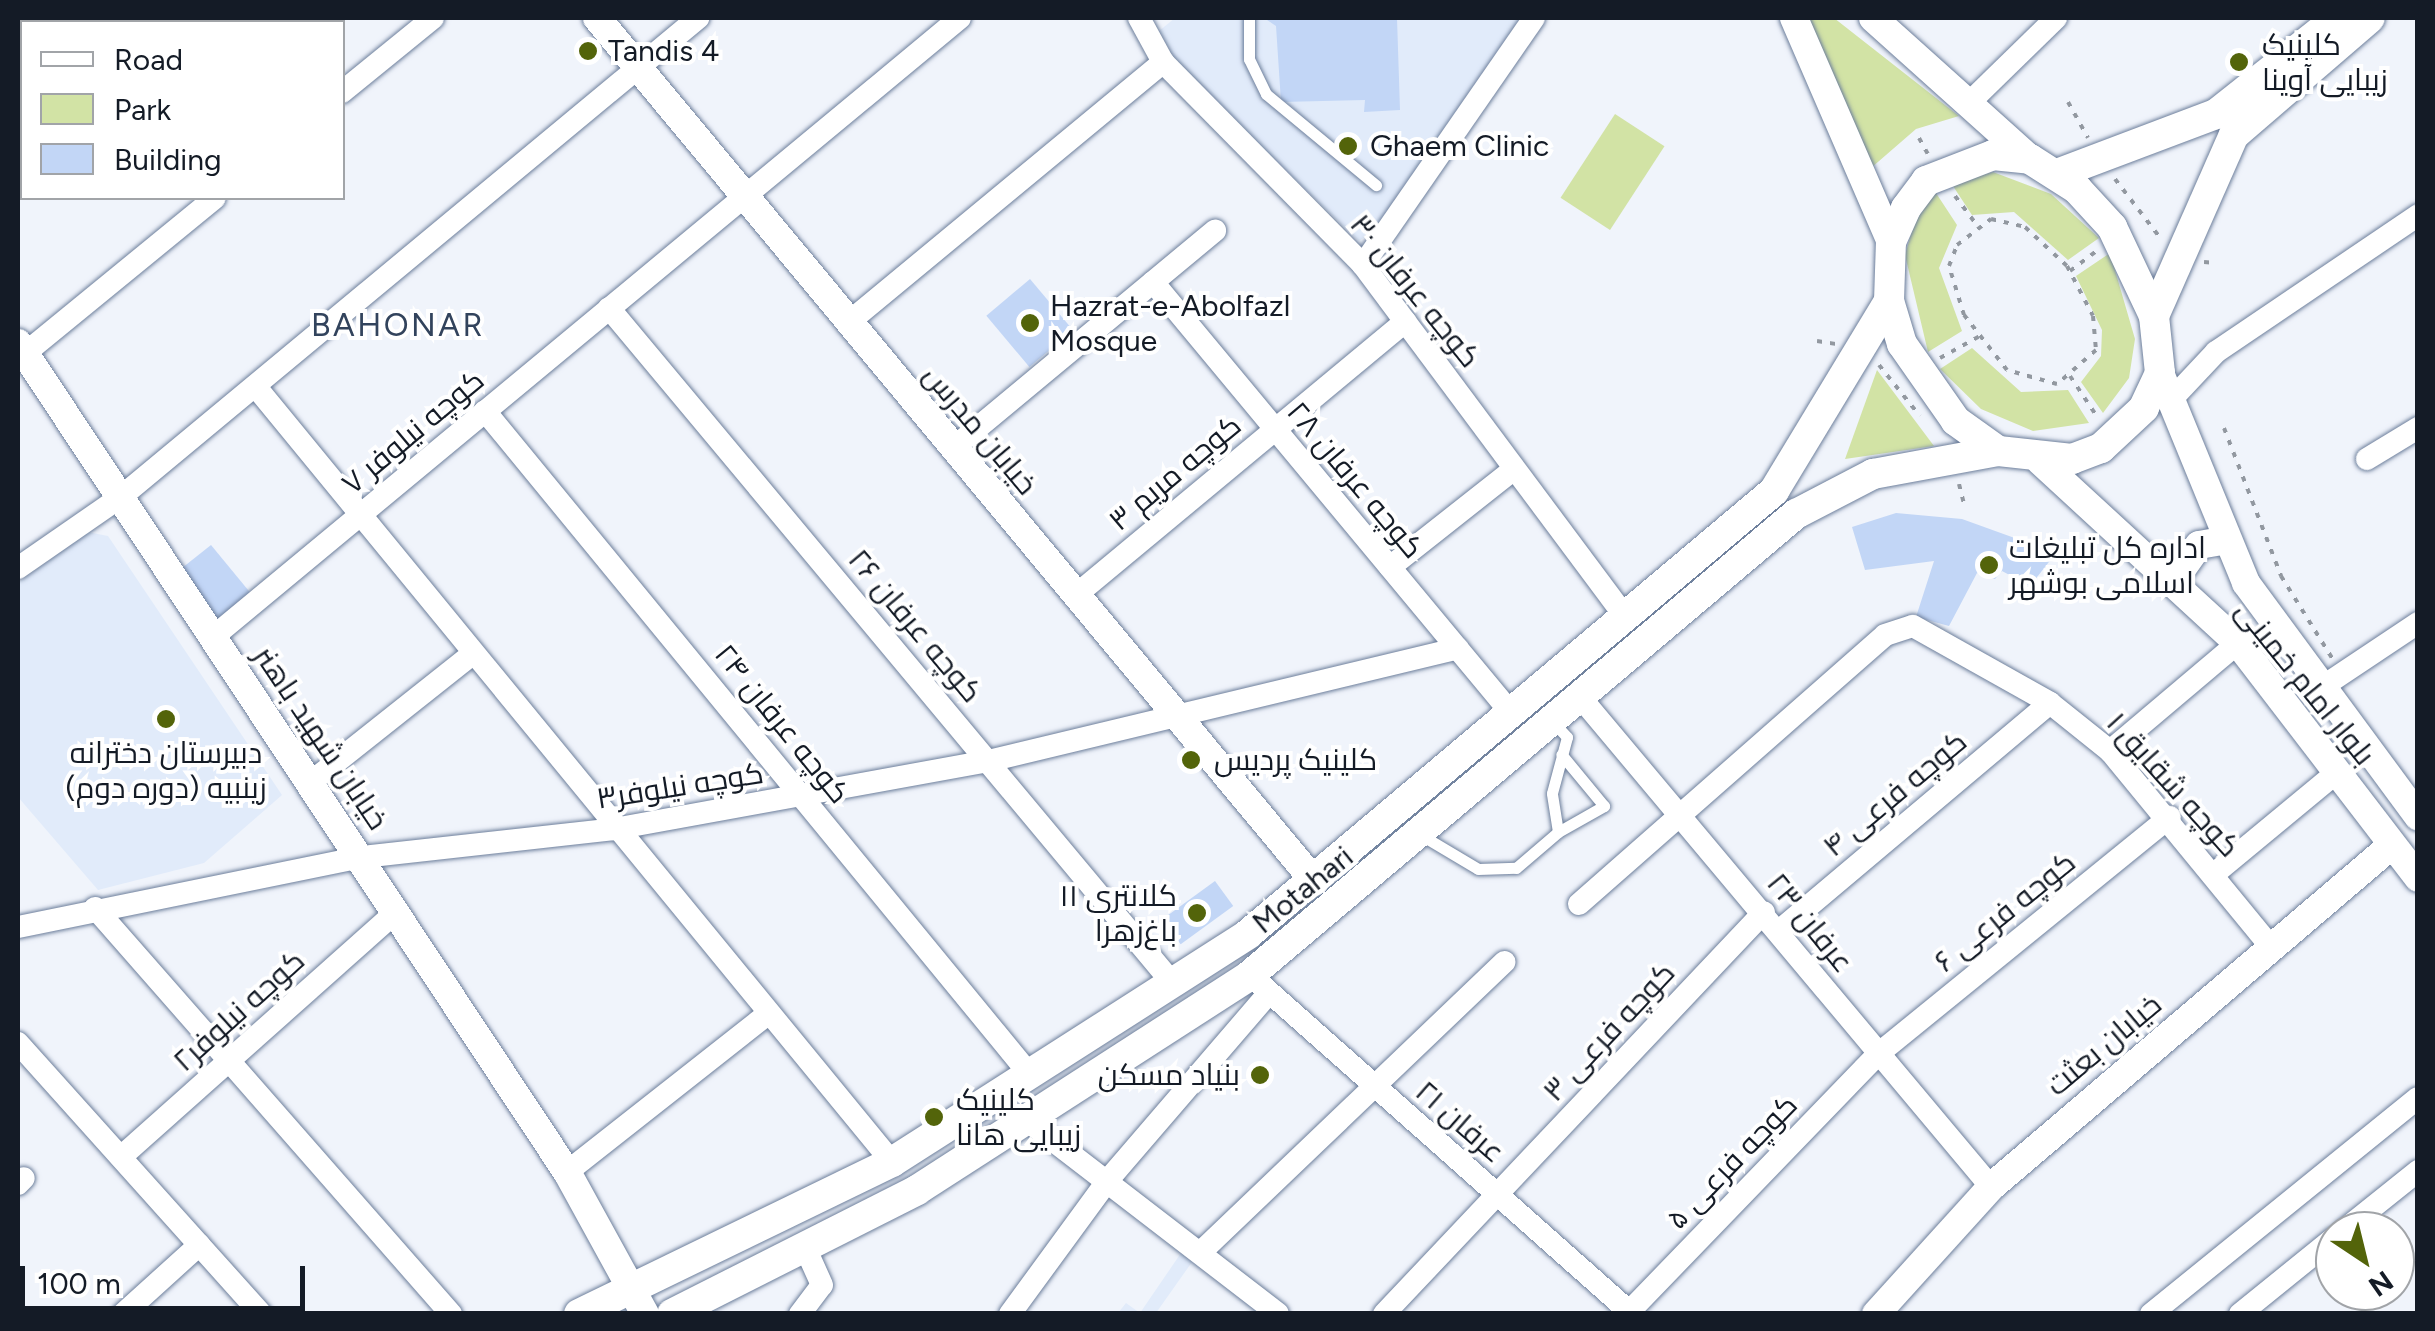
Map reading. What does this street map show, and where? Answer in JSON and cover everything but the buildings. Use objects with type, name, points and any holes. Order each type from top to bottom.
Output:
[{"type":"main road","points":[[2154,316],[2178,262],[2225,124],[2336,18]]},
{"type":"main road","points":[[2057,174],[2099,157],[2225,124],[2370,18]]},
{"type":"main road","points":[[1994,154],[2030,159],[2057,174],[2112,228],[2154,316],[2165,387],[2112,440],[2040,461],[1998,450],[1928,386],[1889,301],[1891,242],[1926,181],[1994,154]]},
{"type":"main road","name":"Motahari","points":[[580,1314],[641,1295],[892,1162],[1174,985],[1315,882],[1774,491],[1866,350],[1889,301]]},
{"type":"main road","name":"Motahari","points":[[670,1314],[1028,1122],[1259,984],[1420,836],[1828,494],[1951,453],[1998,450]]},
{"type":"main road","points":[[1799,458],[1816,462],[1828,494]]},
{"type":"street","points":[[345,90],[433,18]]},
{"type":"street","name":"خیابان مدرس","points":[[597,18],[1315,882]]},
{"type":"street","points":[[18,568],[122,496],[698,18]]},
{"type":"street","name":"کوچه نیلوفر ۷","points":[[213,637],[960,18]]},
{"type":"street","name":"کوچه عرفان ۳۰","points":[[1139,18],[1163,62],[1363,265],[1626,618]]},
{"type":"street","points":[[1363,265],[1534,18]]},
{"type":"street","points":[[1794,18],[1891,242]]},
{"type":"street","points":[[1872,18],[2030,159]]},
{"type":"street","points":[[1968,104],[2056,18]]},
{"type":"street","points":[[849,322],[1163,62]]},
{"type":"street","points":[[20,352],[212,200]]},
{"type":"street","points":[[2165,387],[2418,214]]},
{"type":"street","points":[[952,448],[1215,231]]},
{"type":"street","name":"کوچه عرفان ۲۸","points":[[1153,282],[1512,714]]},
{"type":"street","name":"کوچه عرفان ۲۶","points":[[609,308],[1174,985]]},
{"type":"street","name":"کوچه مریم ۳","points":[[1076,595],[1405,322]]},
{"type":"street","name":"خیابان شهید باهنر","points":[[20,352],[122,496],[566,1172],[580,1178],[641,1295],[670,1314]]},
{"type":"street","points":[[256,387],[470,655],[892,1162]]},
{"type":"street","name":"بلوار امام خمینی","points":[[2165,387],[2228,540],[2269,622],[2331,681],[2418,816]]},
{"type":"street","name":"کوچه عرفان ۲۴","points":[[485,411],[1032,1076]]},
{"type":"street","points":[[2367,460],[2418,428]]},
{"type":"street","name":"بلوار امام خمینی","points":[[2040,461],[2174,580],[2238,644],[2418,878]]},
{"type":"street","points":[[1390,567],[1514,469]]},
{"type":"street","points":[[2174,580],[2199,546],[2228,540]]},
{"type":"street","points":[[2331,681],[2418,623]]},
{"type":"street","name":"کوچه شقایق ۱","points":[[1579,904],[1884,635],[1914,626],[2050,703],[2110,752],[2170,817],[2270,946]]},
{"type":"street","points":[[2110,752],[2238,644]]},
{"type":"street","name":"کوچه نیلوفر۳","points":[[18,927],[95,908],[362,858],[614,829],[988,761],[1181,721],[1458,648]]},
{"type":"street","points":[[311,782],[470,655]]},
{"type":"street","name":"عرفان ۲۳","points":[[1581,698],[1991,1187]]},
{"type":"street","name":"کوچه فرعی ۴","points":[[1771,922],[2050,703]]},
{"type":"street","points":[[2214,874],[2336,774]]},
{"type":"street","name":"کوچه فرعی ۶","points":[[1878,1054],[2170,817]]},
{"type":"street","name":"خیابان بعثت","points":[[1888,1309],[1991,1187],[2392,845]]},
{"type":"street","points":[[95,908],[451,1314]]},
{"type":"street","name":"کوچه نیلوفر۲","points":[[121,1157],[398,911]]},
{"type":"street","name":"کوچه فرعی ۳","points":[[1498,1194],[1771,922]]},
{"type":"street","points":[[1204,1250],[1370,1083],[1504,962]]},
{"type":"street","points":[[1010,1314],[1259,984]]},
{"type":"street","name":"عرفان ۲۱","points":[[1259,984],[1630,1313]]},
{"type":"street","points":[[566,1172],[768,1014]]},
{"type":"street","points":[[18,1043],[261,1314]]},
{"type":"street","name":"کوچه فرعی ۵","points":[[1630,1313],[1878,1054]]},
{"type":"street","points":[[2151,1314],[2418,1098]]},
{"type":"street","points":[[1028,1122],[1204,1250],[1278,1314]]},
{"type":"street","points":[[2368,1211],[2418,1171]]},
{"type":"street","points":[[1384,1314],[1498,1194]]},
{"type":"street","points":[[800,1314],[822,1285],[804,1244]]},
{"type":"street","points":[[122,1314],[199,1245]]},
{"type":"street","points":[[2240,1314],[2315,1253]]},
{"type":"lane","points":[[1248,18],[1249,59],[1266,94],[1376,185]]},
{"type":"lane","points":[[1554,722],[1567,737],[1552,793],[1558,832]]},
{"type":"lane","points":[[1420,836],[1435,851],[1498,870],[1516,868],[1558,832],[1604,806],[1562,754]]},
{"type":"path","points":[[2068,102],[2099,157],[2178,262],[2216,263]]},
{"type":"path","points":[[1991,219],[2025,228],[2068,266],[2093,316],[2096,350],[2057,384],[2007,370],[1964,315],[1950,266],[1957,245],[1991,219]]},
{"type":"path","points":[[1817,340],[1866,350],[1951,453],[1965,508]]},
{"type":"path","points":[[2224,428],[2281,576],[2331,681]]},
{"type":"shaded area","name":"Ghaem Clinic","points":[[1175,18],[1523,18],[1379,227],[1359,241],[1178,65],[1159,31]]},
{"type":"shaded area","points":[[88,532],[108,536],[282,795],[204,863],[98,890],[18,797],[18,583]]},
{"type":"shaded area","points":[[1181,1253],[1192,1262],[1156,1313],[1140,1313]]},
{"type":"shaded area","points":[[1126,1303],[1140,1313],[1118,1313]]},
{"type":"green space","points":[[1808,18],[1834,18],[1959,116],[1916,129],[1871,168]]},
{"type":"green space","points":[[1615,114],[1664,146],[1610,230],[1561,198]]},
{"type":"green space","points":[[1993,172],[2051,194],[2099,238],[2068,260],[2014,212],[1972,215],[1951,183]]},
{"type":"green space","points":[[1936,193],[1957,225],[1939,268],[1962,331],[1928,352],[1905,255],[1916,217]]},
{"type":"green space","points":[[2110,253],[2135,339],[2129,378],[2103,413],[2081,382],[2101,356],[2102,330],[2076,276]]},
{"type":"green space","points":[[1972,348],[2021,392],[2068,390],[2089,423],[2033,431],[1981,409],[1940,369]]},
{"type":"green space","points":[[1877,370],[1934,446],[1845,459]]},
{"type":"place","name":"Tandis 4","points":[[588,51]]},
{"type":"place","name":"کلینیک زیبایی آوینا","points":[[2239,62]]},
{"type":"place","name":"Ghaem Clinic","points":[[1348,146]]},
{"type":"place","name":"Hazrat-e-Abolfazl Mosque","points":[[1030,323]]},
{"type":"place","name":"اداره کل تبلیغات اسلامی بوشهر","points":[[1989,565]]},
{"type":"place","name":"دبیرستان دخترانه زینبیه (دوره دوم)","points":[[166,719]]},
{"type":"place","name":"کلینیک پردیس","points":[[1191,760]]},
{"type":"place","name":"کلانتری ۱۱ باغ‌زهرا","points":[[1197,913]]},
{"type":"place","name":"بنیاد مسکن","points":[[1260,1075]]},
{"type":"place","name":"کلینیک زیبایی هانا","points":[[934,1117]]},
{"type":"district","name":"BAHONAR","points":[[398,325]]}]
